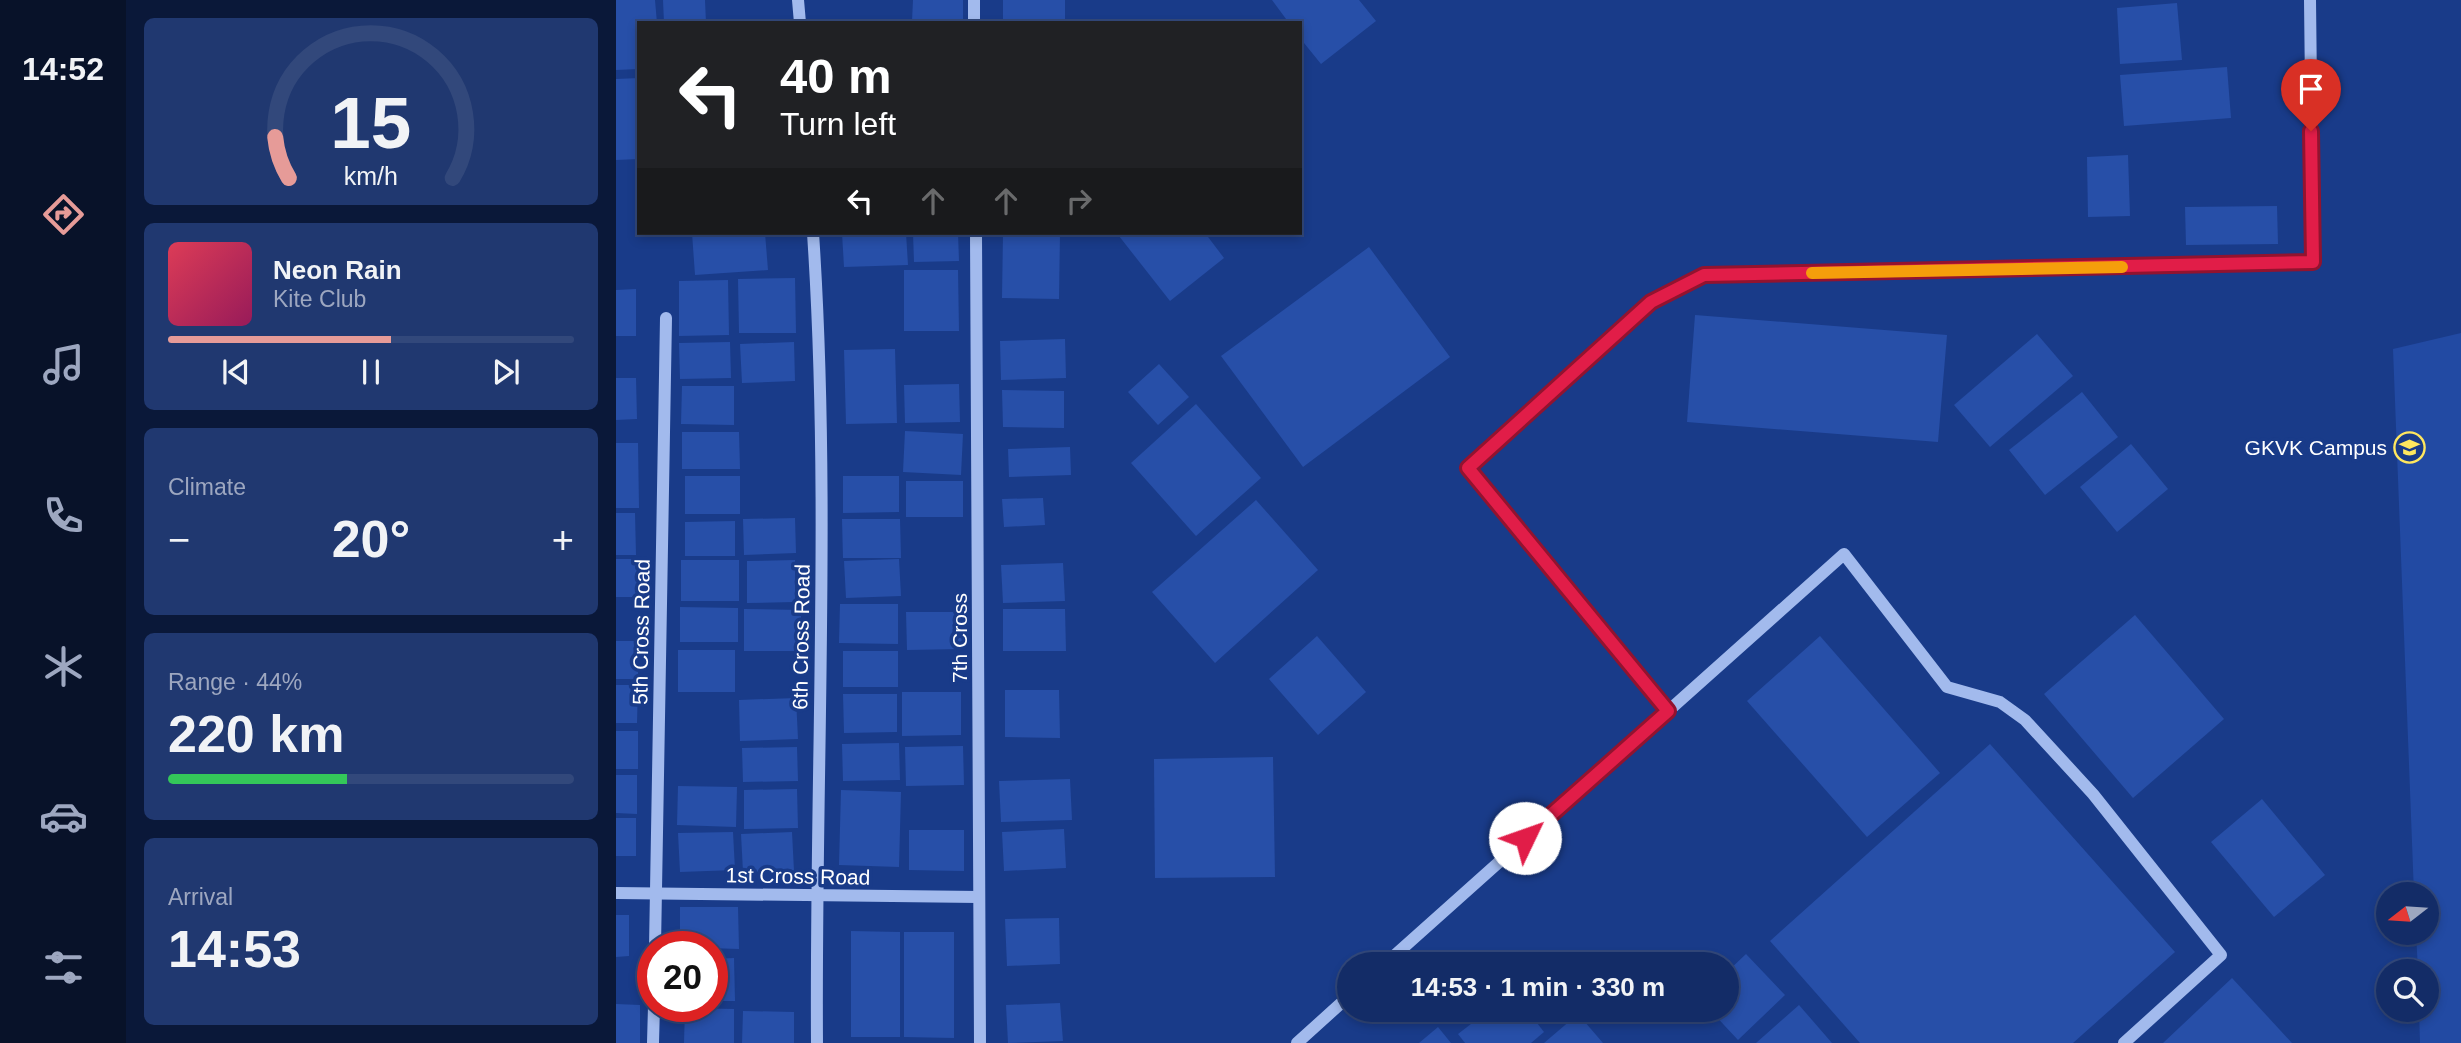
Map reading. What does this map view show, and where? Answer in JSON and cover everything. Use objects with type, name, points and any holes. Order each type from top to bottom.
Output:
[{"type":"street","points":[[798,0],[800,21]]},
{"type":"street","points":[[974,0],[975,21]]},
{"type":"street","points":[[1668,711],[1468,468],[1651,302],[1704,275],[2313,262],[2310,0]]},
{"type":"street","name":"6th Cross Road","points":[[813,235],[822,473],[816,895],[817,1043]]},
{"type":"street","name":"7th Cross","points":[[976,235],[980,1043]]},
{"type":"street","name":"5th Cross Road","points":[[655,931],[666,318]]},
{"type":"street","points":[[1398,952],[1844,554],[1947,687],[2000,702],[2033,729],[2093,793],[2221,954],[2124,1043]]},
{"type":"street","name":"1st Cross Road","points":[[616,893],[979,897]]},
{"type":"street","points":[[1297,1043],[1337,1007]]},
{"type":"street","points":[[653,1043],[654,1022]]},
{"type":"shaded area","points":[[2461,333],[2461,1043],[2420,1043],[2419,1022],[2439,1022],[2439,959],[2417,959],[2417,945],[2440,945],[2440,882],[2414,882],[2393,349]]},
{"type":"building","points":[[616,0],[655,0],[657,21],[637,21],[637,69],[616,70]]},
{"type":"building","points":[[663,0],[705,0],[706,21],[664,21]]},
{"type":"building","points":[[913,0],[963,0],[963,21],[912,21]]},
{"type":"building","points":[[1003,0],[1065,0],[1065,21],[1003,21]]},
{"type":"building","points":[[1272,0],[1359,0],[1376,21],[1321,64],[1302,40],[1302,21],[1288,21]]},
{"type":"building","points":[[2177,3],[2182,60],[2120,64],[2117,8]]},
{"type":"building","points":[[2227,67],[2231,118],[2124,126],[2120,75]]},
{"type":"building","points":[[637,78],[637,159],[616,160],[616,79]]},
{"type":"building","points":[[2128,155],[2130,216],[2088,217],[2087,157]]},
{"type":"building","points":[[2277,206],[2278,244],[2186,245],[2185,207]]},
{"type":"building","points":[[692,235],[765,235],[768,270],[695,275]]},
{"type":"building","points":[[842,235],[906,235],[908,265],[844,267]]},
{"type":"building","points":[[913,235],[958,235],[959,261],[914,262]]},
{"type":"building","points":[[1003,235],[1060,235],[1059,299],[1002,298]]},
{"type":"building","points":[[1207,235],[1224,258],[1170,301],[1119,236]]},
{"type":"building","points":[[1369,247],[1450,357],[1303,467],[1221,356]]},
{"type":"building","points":[[904,270],[958,270],[959,331],[904,331]]},
{"type":"building","points":[[795,278],[796,333],[739,333],[738,279]]},
{"type":"building","points":[[728,280],[729,335],[679,336],[679,281]]},
{"type":"building","points":[[636,289],[636,336],[616,336],[616,290]]},
{"type":"building","points":[[1695,315],[1947,335],[1938,442],[1687,422]]},
{"type":"building","points":[[2037,334],[2073,376],[1990,447],[1954,405]]},
{"type":"building","points":[[1065,339],[1066,378],[1001,380],[1000,341]]},
{"type":"building","points":[[730,342],[731,378],[680,379],[679,343]]},
{"type":"building","points":[[794,342],[795,381],[742,383],[740,344]]},
{"type":"building","points":[[895,349],[897,423],[846,424],[844,350]]},
{"type":"building","points":[[1159,364],[1189,397],[1158,425],[1128,392]]},
{"type":"building","points":[[616,378],[636,378],[637,419],[616,420]]},
{"type":"building","points":[[959,384],[960,422],[905,423],[904,385]]},
{"type":"building","points":[[682,386],[734,386],[734,425],[681,424]]},
{"type":"building","points":[[1002,390],[1064,391],[1064,428],[1003,427]]},
{"type":"building","points":[[2082,392],[2118,437],[2045,495],[2009,450]]},
{"type":"building","points":[[1196,404],[1261,478],[1196,536],[1131,463]]},
{"type":"building","points":[[905,431],[963,434],[961,475],[903,472]]},
{"type":"building","points":[[682,432],[739,432],[740,469],[682,469]]},
{"type":"building","points":[[616,443],[638,443],[639,508],[616,508]]},
{"type":"building","points":[[2131,444],[2168,489],[2117,532],[2080,487]]},
{"type":"building","points":[[1070,447],[1071,475],[1009,477],[1008,449]]},
{"type":"building","points":[[685,476],[740,476],[740,514],[685,514]]},
{"type":"building","points":[[843,476],[899,476],[899,512],[843,513]]},
{"type":"building","points":[[906,481],[963,481],[963,517],[906,517]]},
{"type":"building","points":[[1043,498],[1045,525],[1004,527],[1002,499]]},
{"type":"building","points":[[1256,500],[1318,570],[1215,663],[1152,592]]},
{"type":"building","points":[[616,513],[635,513],[636,555],[616,555]]},
{"type":"building","points":[[795,518],[796,553],[744,555],[743,519]]},
{"type":"building","points":[[842,519],[900,519],[901,558],[843,558]]},
{"type":"building","points":[[735,521],[735,556],[685,556],[685,522]]},
{"type":"building","points":[[616,559],[638,559],[638,597],[616,597]]},
{"type":"building","points":[[899,559],[901,596],[846,598],[844,561]]},
{"type":"building","points":[[681,560],[739,560],[739,601],[681,601]]},
{"type":"building","points":[[795,560],[795,602],[747,603],[747,561]]},
{"type":"building","points":[[1063,563],[1065,601],[1003,603],[1001,565]]},
{"type":"building","points":[[840,604],[898,604],[898,644],[839,643]]},
{"type":"building","points":[[680,607],[738,608],[738,642],[680,642]]},
{"type":"building","points":[[744,609],[801,610],[801,651],[744,651]]},
{"type":"building","points":[[1003,609],[1065,609],[1066,651],[1003,651]]},
{"type":"building","points":[[906,612],[961,612],[962,649],[907,650]]},
{"type":"building","points":[[2135,615],[2224,719],[2133,798],[2044,694]]},
{"type":"building","points":[[1317,636],[1366,692],[1318,735],[1269,679]]},
{"type":"building","points":[[1820,636],[1940,773],[1867,837],[1747,701]]},
{"type":"building","points":[[616,641],[638,641],[638,679],[616,679]]},
{"type":"building","points":[[678,650],[735,650],[735,692],[678,692]]},
{"type":"building","points":[[843,651],[898,651],[898,687],[843,687]]},
{"type":"building","points":[[616,685],[638,685],[637,723],[616,723]]},
{"type":"building","points":[[1005,690],[1059,690],[1060,738],[1005,737]]},
{"type":"building","points":[[902,692],[961,692],[961,735],[902,736]]},
{"type":"building","points":[[843,694],[897,694],[897,732],[844,733]]},
{"type":"building","points":[[796,698],[798,739],[740,741],[739,700]]},
{"type":"building","points":[[616,731],[638,731],[638,769],[616,769]]},
{"type":"building","points":[[899,743],[900,780],[843,781],[842,744]]},
{"type":"building","points":[[1990,744],[2175,952],[2073,1043],[1860,1043],[1770,941]]},
{"type":"building","points":[[963,746],[964,785],[906,786],[905,747]]},
{"type":"building","points":[[797,747],[798,781],[743,782],[742,748]]},
{"type":"building","points":[[1273,757],[1275,877],[1155,878],[1154,759]]},
{"type":"building","points":[[616,775],[637,775],[637,814],[616,813]]},
{"type":"building","points":[[1070,779],[1072,820],[1001,822],[999,781]]},
{"type":"building","points":[[678,786],[737,787],[736,827],[677,825]]},
{"type":"building","points":[[797,789],[798,828],[744,829],[744,790]]},
{"type":"building","points":[[841,790],[901,792],[899,867],[839,865]]},
{"type":"building","points":[[2262,799],[2325,875],[2274,917],[2211,842]]},
{"type":"building","points":[[616,818],[636,818],[636,856],[616,856]]},
{"type":"building","points":[[1064,829],[1066,868],[1004,871],[1002,832]]},
{"type":"building","points":[[909,830],[964,830],[964,871],[909,870]]},
{"type":"building","points":[[733,832],[735,870],[680,872],[678,833]]},
{"type":"building","points":[[792,832],[794,871],[743,872],[741,834]]},
{"type":"building","points":[[680,907],[738,907],[739,949],[728,949],[728,931],[680,931]]},
{"type":"building","points":[[616,915],[629,915],[629,956],[616,957]]},
{"type":"building","points":[[1059,918],[1060,964],[1007,966],[1005,919]]},
{"type":"building","points":[[851,931],[900,932],[900,1037],[851,1037]]},
{"type":"building","points":[[904,932],[954,932],[954,1038],[904,1037]]},
{"type":"building","points":[[1746,954],[1785,995],[1738,1040],[1721,1022],[1739,1022],[1739,961]]},
{"type":"building","points":[[728,958],[734,958],[735,1001],[728,1001]]},
{"type":"building","points":[[2232,978],[2292,1043],[2163,1043]]},
{"type":"building","points":[[1060,1003],[1063,1041],[1008,1043],[1006,1005]]},
{"type":"building","points":[[616,1004],[637,1005],[640,1043],[616,1043]]},
{"type":"building","points":[[1799,1005],[1832,1043],[1756,1043]]},
{"type":"building","points":[[728,1009],[734,1009],[734,1043],[684,1043],[685,1022],[728,1022]]},
{"type":"building","points":[[743,1011],[794,1012],[794,1043],[742,1043]]},
{"type":"building","points":[[1474,1022],[1536,1022],[1544,1032],[1531,1043],[1465,1043],[1458,1034]]},
{"type":"building","points":[[1569,1022],[1585,1022],[1603,1043],[1544,1043]]},
{"type":"building","points":[[1438,1027],[1451,1043],[1419,1043]]},
{"type":"slow traffic","points":[[1812,273],[2122,267]]},
{"type":"place","name":"GKVK Campus","points":[[2410,447]]},
{"type":"route","points":[[1525,838],[1668,711],[1468,468],[1559,383],[1651,302],[1704,275],[2313,262],[2311,131]]}]
